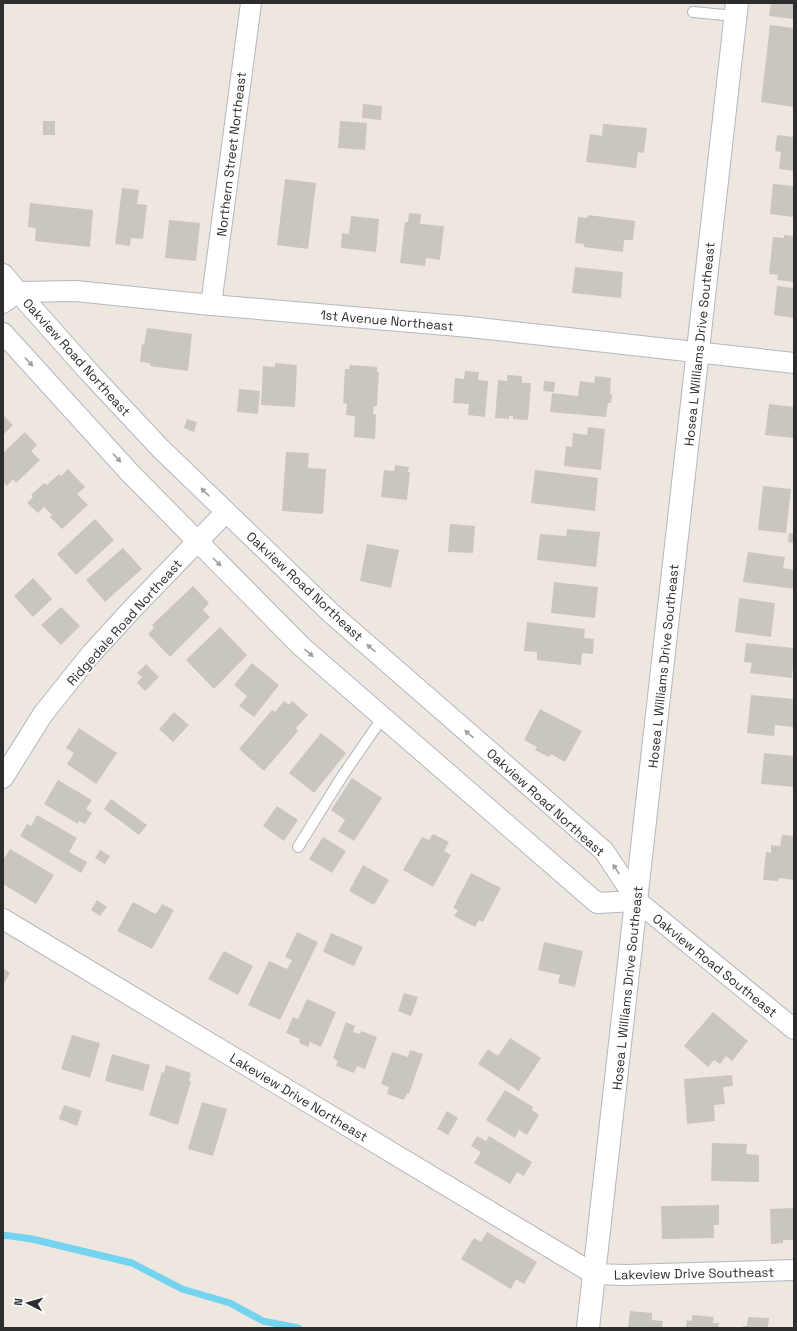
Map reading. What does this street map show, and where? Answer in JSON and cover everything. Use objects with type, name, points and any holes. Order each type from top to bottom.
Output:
[{"type":"street","name":"Northern Street Northeast","points":[[211,305],[251,3]]},
{"type":"street","name":"Hosea L Williams Drive Southeast","points":[[588,1328],[736,10]]},
{"type":"street","name":"Oakview Road Northeast","points":[[3,274],[10,298],[89,372],[160,448],[332,614],[604,851],[636,902]]},
{"type":"street","name":"1st Avenue Northeast","points":[[10,298],[76,290],[211,305],[470,327],[794,363]]},
{"type":"street","points":[[3,333],[130,473],[302,647],[597,903],[636,902]]},
{"type":"street","name":"Ridgedale Road Northeast","points":[[3,778],[43,714],[91,654],[226,512]]},
{"type":"street","name":"Oakview Road Southeast","points":[[636,902],[794,1029]]},
{"type":"street","name":"Lakeview Drive Northeast","points":[[3,919],[594,1274]]},
{"type":"street","name":"Lakeview Drive Southeast","points":[[594,1274],[625,1275],[794,1270]]},
{"type":"lane","points":[[692,12],[736,10]]},
{"type":"lane","points":[[298,847],[343,774],[383,717]]},
{"type":"building","points":[[771,3],[794,3],[794,19],[769,16]]},
{"type":"building","points":[[770,25],[794,28],[794,107],[761,102]]},
{"type":"building","points":[[363,104],[382,106],[381,120],[362,118]]},
{"type":"building","points":[[43,121],[55,121],[55,135],[43,135]]},
{"type":"building","points":[[340,121],[367,123],[365,150],[338,148]]},
{"type":"building","points":[[603,124],[647,128],[644,153],[638,152],[636,168],[586,162],[590,134],[602,136]]},
{"type":"building","points":[[777,135],[794,137],[794,171],[779,169],[781,152],[775,151]]},
{"type":"building","points":[[285,179],[316,183],[308,249],[277,245]]},
{"type":"building","points":[[773,184],[794,186],[794,217],[770,214]]},
{"type":"building","points":[[122,188],[139,190],[137,204],[147,205],[143,239],[131,238],[130,246],[115,244]]},
{"type":"building","points":[[30,203],[93,210],[90,247],[35,241],[36,228],[28,227]]},
{"type":"building","points":[[409,213],[421,214],[420,224],[444,226],[440,260],[426,258],[425,266],[400,263],[405,222],[408,222]]},
{"type":"building","points":[[588,215],[635,221],[633,240],[624,240],[623,252],[584,247],[584,244],[575,243],[578,217],[587,218]]},
{"type":"building","points":[[351,216],[379,219],[376,252],[341,248],[342,233],[349,234]]},
{"type":"building","points":[[169,220],[200,223],[196,261],[165,258]]},
{"type":"building","points":[[784,235],[794,236],[794,282],[777,280],[778,275],[769,274],[773,237],[784,238]]},
{"type":"building","points":[[575,267],[623,272],[621,298],[572,293]]},
{"type":"building","points":[[777,286],[794,288],[794,318],[774,315]]},
{"type":"building","points":[[147,328],[192,334],[188,371],[150,366],[150,363],[140,362],[142,344],[144,345]]},
{"type":"building","points":[[275,363],[297,365],[295,407],[261,405],[263,366],[275,367]]},
{"type":"building","points":[[350,365],[377,367],[377,372],[379,372],[377,406],[374,406],[373,414],[376,414],[375,439],[354,437],[355,416],[346,415],[347,404],[343,403],[345,369],[349,369]]},
{"type":"building","points":[[465,371],[479,372],[478,380],[488,381],[485,417],[468,415],[469,404],[453,403],[455,378],[464,379]]},
{"type":"building","points":[[507,375],[522,376],[522,383],[531,383],[528,420],[513,419],[513,416],[509,416],[509,419],[495,418],[498,380],[507,381]]},
{"type":"building","points":[[595,376],[611,378],[611,403],[608,403],[606,417],[550,412],[552,393],[578,396],[580,381],[594,383]]},
{"type":"building","points":[[544,381],[555,382],[554,392],[543,391]]},
{"type":"building","points":[[239,389],[260,391],[258,414],[237,412]]},
{"type":"building","points":[[769,404],[794,407],[794,438],[765,435]]},
{"type":"building","points":[[3,415],[13,425],[3,435]]},
{"type":"building","points":[[187,419],[197,422],[194,432],[184,428]]},
{"type":"building","points":[[588,427],[605,429],[601,470],[564,466],[566,446],[572,447],[573,433],[587,435]]},
{"type":"building","points":[[25,432],[37,445],[31,451],[40,460],[16,483],[13,479],[7,486],[3,482],[3,453]]},
{"type":"building","points":[[286,452],[309,453],[308,468],[326,469],[323,514],[282,511]]},
{"type":"building","points":[[395,465],[409,467],[408,472],[410,472],[407,500],[381,497],[384,470],[394,471]]},
{"type":"building","points":[[68,469],[85,487],[77,494],[88,505],[62,529],[50,517],[52,515],[44,507],[38,513],[27,503],[33,497],[31,495],[44,483],[47,485],[59,474],[61,476]]},
{"type":"building","points":[[535,470],[598,478],[595,511],[531,503]]},
{"type":"building","points":[[763,486],[791,489],[786,533],[758,530]]},
{"type":"building","points":[[95,519],[114,540],[76,575],[57,554]]},
{"type":"building","points":[[450,524],[475,526],[473,553],[448,552]]},
{"type":"building","points":[[567,529],[600,532],[596,567],[537,560],[540,534],[566,536]]},
{"type":"building","points":[[789,533],[794,534],[794,543],[788,542]]},
{"type":"building","points":[[367,544],[399,550],[391,588],[360,581]]},
{"type":"building","points":[[123,548],[142,569],[105,602],[86,580]]},
{"type":"building","points":[[748,552],[785,557],[783,568],[794,570],[794,589],[743,582]]},
{"type":"building","points":[[33,578],[52,599],[33,617],[14,596]]},
{"type":"building","points":[[554,582],[598,587],[595,618],[551,613]]},
{"type":"building","points":[[193,586],[209,603],[203,610],[210,617],[170,657],[148,634],[154,628],[152,625]]},
{"type":"building","points":[[739,598],[775,603],[771,637],[735,632]]},
{"type":"building","points":[[61,607],[80,626],[61,645],[41,625]]},
{"type":"building","points":[[527,622],[585,629],[584,638],[594,639],[593,654],[582,653],[581,665],[537,660],[537,652],[524,651]]},
{"type":"building","points":[[220,627],[247,655],[214,689],[186,660]]},
{"type":"building","points":[[746,643],[794,648],[792,678],[750,673],[752,663],[744,662]]},
{"type":"building","points":[[252,663],[279,685],[254,717],[239,706],[247,696],[234,685]]},
{"type":"building","points":[[146,664],[159,677],[145,691],[137,683],[142,677],[137,673]]},
{"type":"building","points":[[751,695],[794,699],[793,727],[775,725],[774,736],[747,733]]},
{"type":"building","points":[[284,701],[289,705],[292,701],[308,715],[296,728],[298,731],[264,771],[239,749],[272,710],[275,712]]},
{"type":"building","points":[[540,709],[582,731],[565,762],[551,754],[549,757],[535,750],[537,747],[524,740]]},
{"type":"building","points":[[174,712],[189,725],[173,742],[159,729]]},
{"type":"building","points":[[79,728],[117,753],[96,784],[67,764],[74,753],[66,748]]},
{"type":"building","points":[[321,733],[346,753],[314,793],[289,773]]},
{"type":"building","points":[[764,753],[794,756],[794,787],[761,784]]},
{"type":"building","points":[[352,778],[382,798],[354,841],[338,831],[345,820],[331,810]]},
{"type":"building","points":[[58,780],[92,800],[86,809],[92,813],[85,824],[79,821],[78,824],[44,804]]},
{"type":"building","points":[[111,799],[147,825],[139,835],[104,809]]},
{"type":"building","points":[[277,806],[298,820],[284,841],[263,826]]},
{"type":"building","points":[[37,815],[77,838],[69,852],[87,862],[81,873],[20,836],[27,824],[31,826]]},
{"type":"building","points":[[433,834],[449,842],[444,851],[451,855],[433,887],[403,870],[422,837],[429,840]]},
{"type":"building","points":[[782,835],[794,836],[794,880],[779,878],[778,881],[763,880],[766,852],[771,853],[771,845],[780,846]]},
{"type":"building","points":[[323,837],[346,851],[332,873],[309,859]]},
{"type":"building","points":[[10,849],[54,875],[36,904],[3,884],[3,860]]},
{"type":"building","points":[[100,850],[110,856],[105,864],[95,858]]},
{"type":"building","points":[[363,865],[389,880],[374,905],[349,891]]},
{"type":"building","points":[[471,873],[501,888],[483,922],[479,920],[475,927],[454,916],[458,910],[453,908]]},
{"type":"building","points":[[97,900],[107,907],[100,916],[91,910]]},
{"type":"building","points":[[133,902],[156,914],[162,904],[174,910],[152,949],[117,931]]},
{"type":"building","points":[[297,932],[318,942],[280,1020],[248,1005],[269,961],[287,969],[292,960],[285,957]]},
{"type":"building","points":[[331,933],[363,947],[354,966],[323,952]]},
{"type":"building","points":[[544,942],[583,951],[575,987],[558,983],[560,975],[538,970]]},
{"type":"building","points":[[224,951],[253,966],[238,995],[208,979]]},
{"type":"building","points":[[3,968],[10,973],[3,985]]},
{"type":"building","points":[[404,993],[418,997],[411,1016],[398,1011]]},
{"type":"building","points":[[307,999],[336,1012],[321,1047],[310,1042],[308,1047],[299,1043],[300,1039],[286,1033],[293,1017],[298,1019]]},
{"type":"building","points":[[713,1012],[748,1041],[732,1061],[726,1056],[720,1064],[714,1060],[708,1067],[684,1046]]},
{"type":"building","points":[[346,1022],[355,1026],[353,1032],[360,1034],[361,1031],[377,1037],[365,1069],[357,1066],[354,1073],[336,1066],[338,1061],[333,1058]]},
{"type":"building","points":[[72,1035],[100,1043],[90,1078],[61,1069]]},
{"type":"building","points":[[510,1038],[541,1058],[519,1091],[478,1064],[488,1049],[498,1056]]},
{"type":"building","points":[[410,1050],[423,1054],[409,1094],[407,1093],[404,1100],[387,1094],[389,1087],[381,1084],[392,1052],[408,1057]]},
{"type":"building","points":[[112,1054],[150,1065],[143,1091],[105,1081]]},
{"type":"building","points":[[166,1065],[191,1073],[189,1081],[191,1081],[178,1125],[149,1115],[162,1072],[164,1073]]},
{"type":"building","points":[[732,1075],[733,1086],[723,1087],[725,1104],[714,1105],[715,1121],[687,1124],[684,1079]]},
{"type":"building","points":[[505,1090],[533,1107],[532,1110],[539,1115],[527,1135],[519,1130],[515,1138],[486,1120]]},
{"type":"building","points":[[202,1102],[227,1109],[213,1156],[188,1149]]},
{"type":"building","points":[[64,1105],[82,1111],[77,1126],[59,1119]]},
{"type":"building","points":[[447,1111],[458,1118],[448,1135],[437,1129]]},
{"type":"building","points":[[477,1136],[486,1141],[489,1136],[532,1162],[524,1176],[517,1172],[510,1184],[474,1163],[481,1152],[471,1146]]},
{"type":"building","points":[[712,1143],[747,1144],[746,1154],[759,1155],[759,1182],[711,1181]]},
{"type":"building","points":[[719,1205],[719,1225],[714,1225],[714,1238],[662,1239],[661,1206]]},
{"type":"building","points":[[794,1208],[794,1240],[783,1240],[783,1243],[771,1244],[770,1209]]},
{"type":"building","points":[[487,1232],[537,1262],[524,1284],[516,1279],[511,1289],[461,1259],[474,1238],[481,1242]]},
{"type":"building","points":[[630,1311],[652,1313],[652,1320],[663,1321],[662,1328],[628,1328]]},
{"type":"building","points":[[692,1315],[714,1317],[713,1323],[719,1323],[718,1328],[686,1328],[687,1320],[692,1321]]},
{"type":"building","points":[[748,1317],[769,1318],[768,1327],[773,1328],[742,1328],[743,1326],[747,1326]]},
{"type":"waterway","points":[[3,1235],[32,1239],[132,1263],[182,1289],[230,1303],[263,1321],[298,1328]]}]
